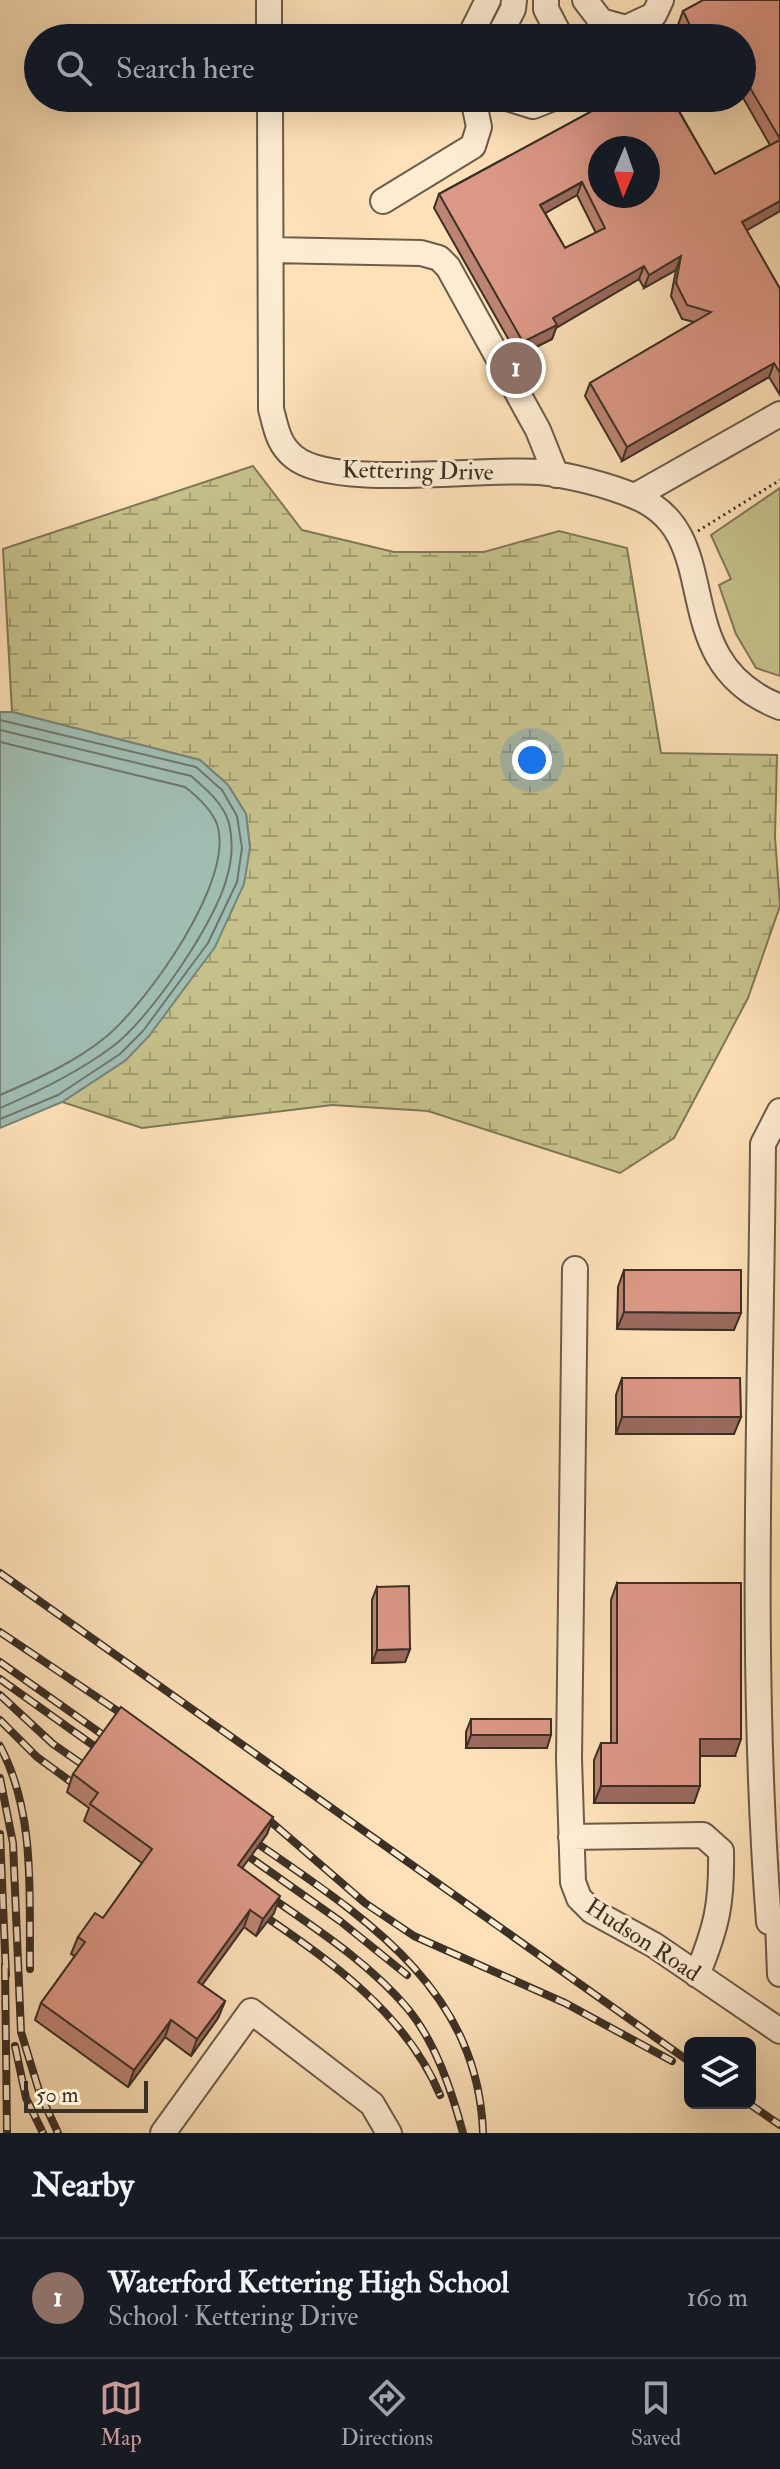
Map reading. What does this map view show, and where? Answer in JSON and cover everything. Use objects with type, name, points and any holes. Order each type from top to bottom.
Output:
[{"type":"street","points":[[269,0],[269,24]]},
{"type":"street","points":[[476,24],[488,0]]},
{"type":"street","points":[[505,24],[514,0]]},
{"type":"street","points":[[546,0],[546,9],[554,24]]},
{"type":"street","points":[[585,0],[601,21],[612,24]]},
{"type":"street","points":[[635,24],[654,15],[661,0]]},
{"type":"street","name":"Kettering Drive","points":[[270,112],[271,409],[278,439],[296,459],[352,473],[540,472],[635,496],[671,518],[682,541],[716,657],[747,692],[780,707]]},
{"type":"street","points":[[383,201],[473,146],[479,127],[476,112]]},
{"type":"street","points":[[271,250],[421,253],[439,258],[448,267],[538,430],[556,475]]},
{"type":"street","points":[[635,496],[780,414]]},
{"type":"street","points":[[780,1111],[763,1144],[757,1549],[759,1800],[769,1922],[779,1922],[780,1974]]},
{"type":"street","name":"Hudson Road","points":[[575,1269],[570,1763],[573,1882],[579,1898],[612,1924],[654,1945],[780,2031]]},
{"type":"street","points":[[571,1837],[703,1835],[721,1851],[722,1890],[717,1924],[697,1975]]},
{"type":"street","points":[[163,2133],[251,2011],[372,2104],[389,2133]]},
{"type":"path","points":[[682,541],[780,480]]},
{"type":"green space","points":[[253,466],[302,530],[394,552],[484,552],[559,531],[627,548],[661,753],[777,755],[775,837],[780,906],[748,998],[674,1138],[620,1173],[428,1111],[332,1105],[142,1128],[62,1102],[126,1060],[250,848],[246,814],[228,785],[200,760],[12,712],[3,549]]},
{"type":"green space","points":[[780,488],[780,676],[756,668],[736,634],[719,585],[731,579],[711,535]]},
{"type":"water","points":[[0,712],[12,712],[200,760],[228,785],[246,814],[250,848],[244,884],[215,947],[149,1036],[126,1060],[62,1102],[0,1128]]},
{"type":"building","points":[[703,0],[780,0],[780,139],[756,98],[756,24],[689,24],[683,11]]},
{"type":"building","points":[[590,112],[679,112],[715,174],[780,140],[780,201],[742,222],[780,289],[780,373],[774,363],[627,447],[590,383],[711,312],[687,305],[676,283],[681,256],[649,275],[644,266],[553,318],[557,325],[523,342],[439,194]]},
{"type":"building","points":[[624,1270],[741,1270],[741,1313],[624,1312]]},
{"type":"building","points":[[622,1378],[740,1378],[741,1417],[622,1417]]},
{"type":"building","points":[[617,1583],[741,1583],[741,1739],[700,1739],[700,1786],[601,1786],[601,1743],[617,1743]]},
{"type":"building","points":[[409,1586],[410,1649],[377,1650],[377,1587]]},
{"type":"building","points":[[121,1707],[273,1817],[238,1865],[280,1896],[263,1919],[250,1910],[198,1982],[225,2001],[197,2039],[171,2020],[134,2070],[41,2003],[85,1942],[78,1937],[95,1913],[103,1918],[152,1849],[90,1804],[98,1793],[73,1774]]},
{"type":"building","points":[[471,1719],[551,1719],[551,1735],[471,1735]]},
{"type":"railway","points":[[0,1573],[684,2058]]},
{"type":"railway","points":[[0,1632],[137,1724]]},
{"type":"railway","points":[[0,1662],[120,1747]]},
{"type":"railway","points":[[0,1679],[111,1758]]},
{"type":"railway","points":[[0,1695],[53,1744],[99,1776]]},
{"type":"railway","points":[[0,1720],[37,1757],[89,1795]]},
{"type":"railway","points":[[0,1746],[12,1772],[25,1827],[30,1884],[30,1969]]},
{"type":"railway","points":[[0,1778],[13,1843],[21,2032],[40,2094],[58,2133]]},
{"type":"railway","points":[[255,1808],[365,1903],[414,1936],[565,2003],[672,2061]]},
{"type":"railway","points":[[241,1832],[365,1921],[402,1955],[434,1992],[459,2033],[476,2080],[483,2133]]},
{"type":"railway","points":[[0,1834],[6,1975]]},
{"type":"railway","points":[[231,1844],[340,1921],[407,1975]]},
{"type":"railway","points":[[259,1889],[357,1959],[408,2009],[435,2052],[463,2133]]},
{"type":"railway","points":[[250,1906],[333,1966],[384,2011],[425,2064],[440,2095]]},
{"type":"railway","points":[[5,1965],[7,2133]]},
{"type":"railway","points":[[15,2046],[26,2098],[43,2133]]},
{"type":"railway","points":[[756,2108],[780,2125]]},
{"type":"place","name":"Waterford Kettering High School","points":[[516,368]]}]
